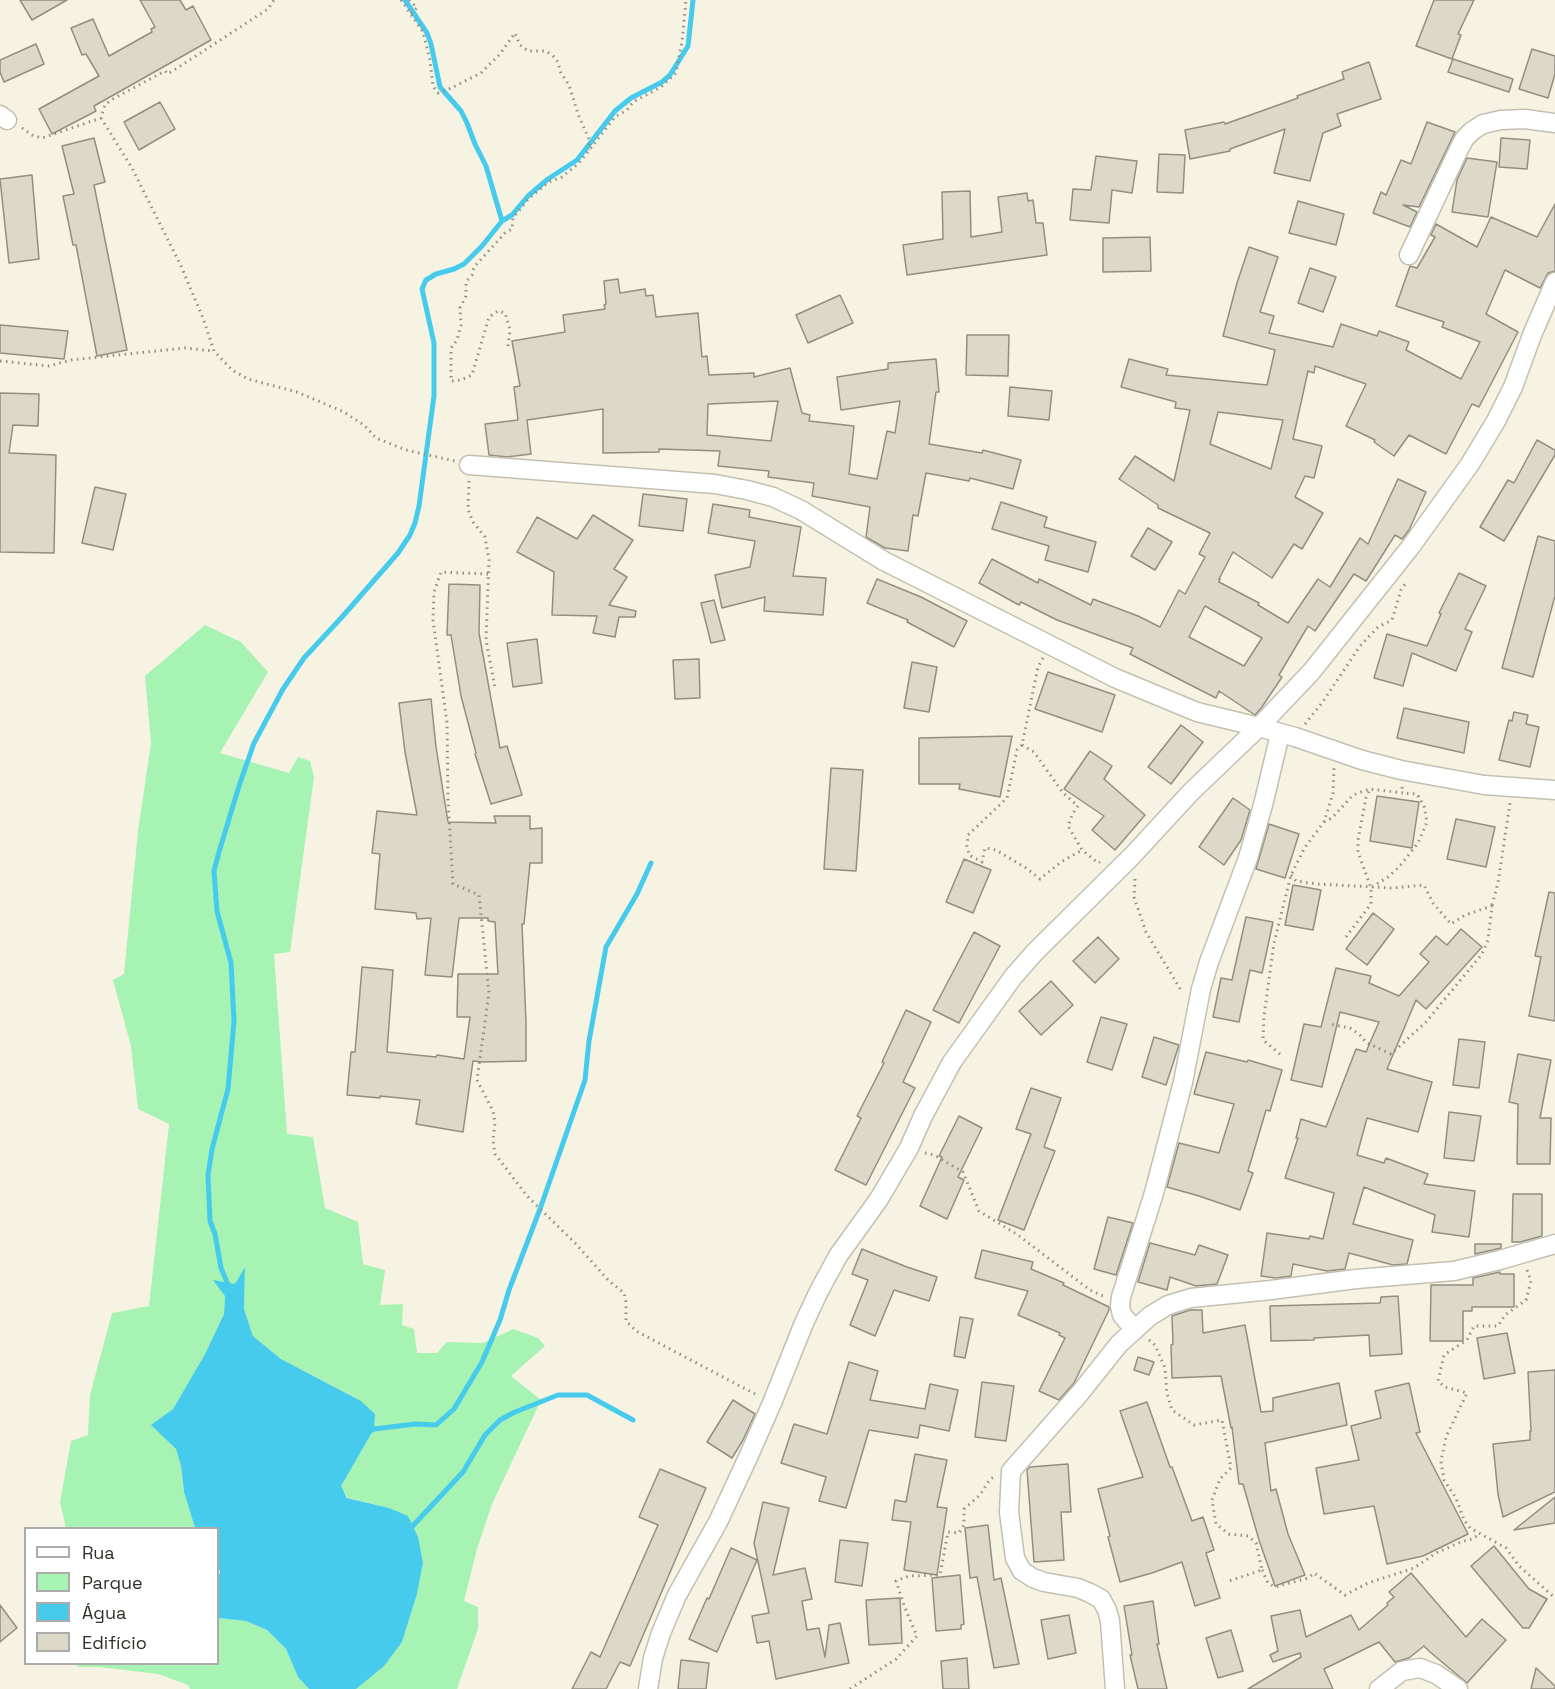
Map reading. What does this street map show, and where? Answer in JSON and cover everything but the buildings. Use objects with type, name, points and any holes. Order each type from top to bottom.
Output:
[{"type":"street","points":[[1409,255],[1459,149],[1472,131],[1483,124],[1501,120],[1526,119],[1555,123]]},
{"type":"street","points":[[648,1689],[653,1658],[677,1595],[718,1522],[772,1403],[819,1291],[838,1256],[879,1198],[909,1148],[952,1062],[1012,977],[1312,671],[1412,544],[1470,464],[1496,421],[1513,387],[1553,291]]},
{"type":"street","points":[[469,465],[715,484],[773,497],[801,510],[884,561],[1050,646],[1115,678],[1197,712],[1294,736],[1362,760],[1401,770],[1484,785],[1555,790]]},
{"type":"street","points":[[1135,1330],[1122,1315],[1120,1306],[1124,1286],[1154,1193],[1183,1082],[1195,1018],[1209,962],[1248,858],[1280,734]]},
{"type":"street","points":[[1115,1689],[1110,1621],[1101,1599],[1078,1588],[1044,1582],[1022,1571],[1015,1558],[1010,1512],[1011,1471],[1080,1393],[1119,1344],[1150,1316],[1168,1305],[1191,1298],[1356,1279],[1454,1271],[1521,1255],[1555,1244]]},
{"type":"street","points":[[1379,1689],[1402,1671],[1420,1668],[1436,1674],[1458,1689]]},
{"type":"path","points":[[4,117],[32,135],[42,138],[100,118],[105,105],[111,100],[165,71],[168,74],[268,9],[274,0]]},
{"type":"path","points":[[401,0],[423,32],[432,67],[433,86],[438,93],[481,73],[500,54],[515,33],[520,45],[528,51],[546,51],[553,56],[569,85],[589,139],[589,152]]},
{"type":"path","points":[[409,0],[417,8],[410,15]]},
{"type":"path","points":[[508,346],[510,330],[505,313],[498,311],[489,317],[472,375],[452,381],[451,348],[457,340],[461,325],[460,308],[466,296],[466,282],[472,275],[474,267],[505,233],[512,229],[513,218],[529,198],[579,163],[615,117],[627,110],[633,102],[661,87],[676,73],[686,0]]},
{"type":"path","points":[[100,118],[132,168],[176,256],[214,351],[232,370],[248,379],[297,392],[344,412],[363,424],[376,438],[406,450],[469,465],[468,510],[473,522],[485,537],[489,560],[486,640],[495,688]]},
{"type":"path","points":[[0,362],[49,366],[71,360],[185,348],[214,351]]},
{"type":"path","points":[[488,574],[441,572],[434,592],[433,620],[447,723],[448,799],[453,884],[479,895],[489,993],[477,1080],[493,1111],[495,1154],[527,1196],[576,1244],[609,1281],[624,1293],[626,1321],[636,1331],[772,1403]]},
{"type":"path","points":[[1050,646],[1038,667],[1022,745],[1017,750],[1007,798],[968,835],[967,846],[969,855],[982,862],[985,848],[996,850],[1040,879],[1082,850]]},
{"type":"path","points":[[1022,745],[1034,752],[1063,793],[1078,806],[1068,826],[1082,850],[1098,863],[1106,861]]},
{"type":"path","points":[[1280,1054],[1263,1040],[1274,943],[1291,875],[1305,847],[1324,822],[1333,793],[1334,765],[1331,749]]},
{"type":"path","points":[[1401,770],[1403,793]]},
{"type":"path","points":[[1329,1024],[1350,1028],[1367,1043],[1391,1054],[1426,1022],[1482,954],[1488,940],[1513,786]]},
{"type":"path","points":[[1324,822],[1332,818],[1353,795],[1370,789],[1417,794],[1424,806],[1427,822],[1418,843],[1399,867],[1371,888]]},
{"type":"path","points":[[1346,937],[1371,904],[1371,888],[1358,852],[1366,798],[1370,789]]},
{"type":"path","points":[[1131,856],[1136,870],[1134,897],[1146,932],[1186,998],[1195,1018]]},
{"type":"path","points":[[1291,875],[1296,881],[1371,888],[1424,885],[1433,903],[1451,924],[1465,915],[1492,906]]},
{"type":"path","points":[[909,1148],[934,1155],[963,1172],[979,1211],[1018,1235],[1090,1290],[1120,1306]]},
{"type":"path","points":[[1521,1255],[1531,1281],[1526,1300],[1505,1315],[1498,1326],[1474,1326],[1467,1340],[1444,1355],[1438,1381],[1445,1387],[1467,1393],[1446,1437],[1441,1461],[1444,1480],[1456,1498],[1464,1520],[1470,1528],[1506,1548],[1519,1566],[1555,1598]]},
{"type":"path","points":[[1135,1330],[1155,1345],[1165,1368],[1167,1394],[1172,1410],[1194,1425],[1222,1420],[1231,1468],[1220,1479],[1212,1500],[1216,1524],[1229,1534],[1248,1536],[1257,1543],[1262,1570],[1268,1583],[1275,1587],[1308,1578],[1314,1573],[1345,1595],[1368,1583],[1414,1568],[1436,1553],[1480,1534]]},
{"type":"path","points":[[850,1689],[896,1659],[917,1636],[896,1581],[909,1576],[940,1575],[948,1532],[959,1533],[964,1525],[964,1509],[980,1495],[990,1479],[1011,1471]]},
{"type":"path","points":[[1226,1582],[1262,1570]]},
{"type":"green space","points":[[205,625],[241,642],[268,672],[220,753],[289,773],[298,757],[310,761],[314,777],[290,952],[274,954],[287,1134],[313,1137],[325,1208],[358,1222],[363,1264],[385,1270],[380,1305],[403,1304],[402,1325],[414,1329],[417,1353],[437,1353],[447,1342],[483,1343],[513,1329],[538,1338],[545,1346],[511,1376],[541,1400],[492,1504],[477,1549],[464,1601],[478,1607],[478,1629],[457,1689],[356,1689],[402,1642],[417,1594],[423,1563],[389,1508],[348,1498],[340,1486],[374,1429],[361,1401],[281,1359],[253,1336],[244,1309],[245,1268],[236,1284],[225,1296],[224,1314],[205,1354],[173,1409],[152,1425],[176,1449],[181,1466],[184,1492],[195,1527],[66,1527],[60,1502],[71,1441],[88,1435],[90,1395],[112,1313],[149,1306],[169,1124],[138,1109],[131,1046],[113,980],[124,974],[138,831],[151,743],[145,676]]},
{"type":"green space","points":[[219,1618],[246,1621],[267,1630],[286,1649],[298,1677],[309,1689],[190,1689],[188,1685],[158,1674],[75,1665],[219,1665]]},
{"type":"water","points":[[245,1267],[244,1309],[253,1336],[281,1359],[361,1401],[375,1414],[374,1429],[341,1486],[347,1498],[389,1508],[408,1516],[418,1537],[423,1563],[417,1594],[402,1642],[384,1666],[356,1689],[309,1689],[298,1677],[286,1649],[267,1630],[246,1621],[219,1618],[219,1527],[195,1527],[184,1492],[181,1466],[176,1449],[151,1425],[173,1409],[205,1354],[224,1314],[225,1296],[213,1280],[235,1284]]},
{"type":"waterway","points":[[229,1287],[221,1268],[215,1234],[210,1221],[208,1175],[212,1149],[228,1089],[234,1021],[231,963],[217,911],[214,871],[254,743],[283,689],[304,658],[398,553],[415,523],[434,396],[434,343],[422,289],[426,280],[436,274],[464,264],[502,221],[486,166],[461,111],[440,87],[427,33],[405,0]]},
{"type":"waterway","points":[[502,221],[512,215],[528,196],[548,179],[577,160],[615,111],[631,98],[662,82],[670,75],[688,46],[693,0]]},
{"type":"waterway","points":[[370,1431],[415,1424],[436,1425],[454,1409],[482,1362],[500,1320],[585,1080],[589,1041],[606,947],[637,894],[651,863]]},
{"type":"waterway","points":[[408,1531],[463,1472],[485,1435],[500,1420],[515,1412],[558,1395],[587,1395],[633,1420]]}]
